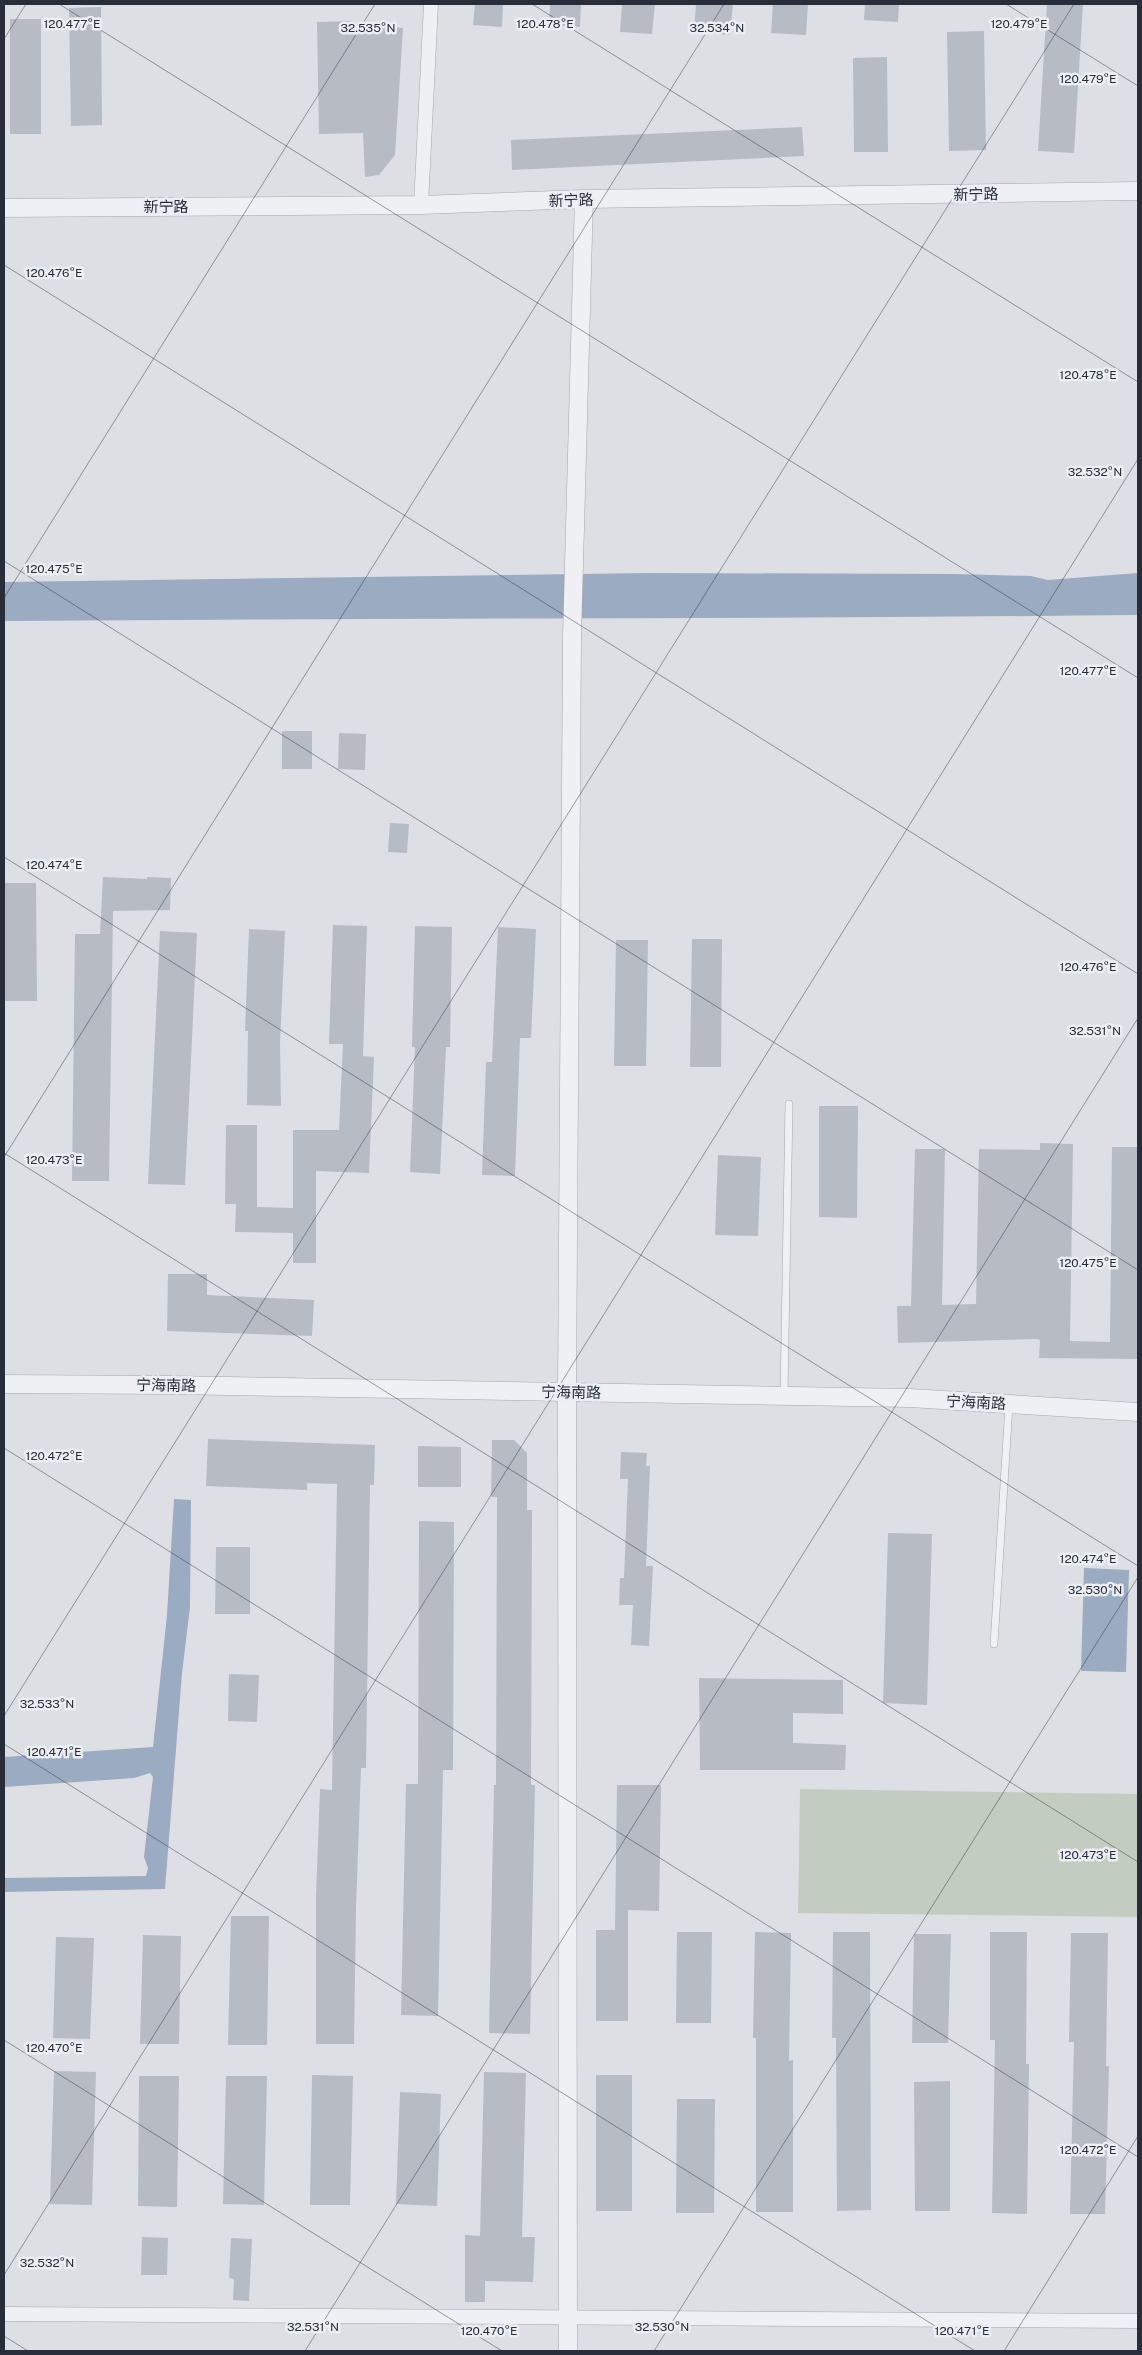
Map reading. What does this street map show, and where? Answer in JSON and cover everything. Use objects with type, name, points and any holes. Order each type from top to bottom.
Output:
[{"type":"street","points":[[420,204],[431,4]]},
{"type":"street","name":"新宁路","points":[[4,208],[420,204],[584,199],[1138,191]]},
{"type":"street","points":[[568,2351],[567,1392],[572,628],[584,199]]},
{"type":"street","name":"宁海南路","points":[[4,1384],[179,1385],[910,1398],[1138,1412]]},
{"type":"street","points":[[4,2314],[1138,2321]]},
{"type":"lane","points":[[784,1396],[789,1104]]},
{"type":"lane","points":[[994,1644],[1009,1404]]},
{"type":"green space","points":[[800,1789],[1138,1794],[1138,1917],[798,1913]]},
{"type":"water","points":[[649,573],[954,574],[1031,576],[1048,580],[1138,573],[1138,615],[4,621],[4,582]]},
{"type":"water","points":[[174,1499],[191,1500],[190,1607],[182,1673],[165,1889],[4,1892],[4,1878],[146,1876],[148,1868],[144,1857],[153,1777],[150,1773],[134,1778],[4,1787],[4,1757],[153,1747],[167,1615]]},
{"type":"water","points":[[1084,1568],[1129,1570],[1126,1672],[1081,1671]]},
{"type":"building","points":[[475,4],[503,4],[502,27],[473,25]]},
{"type":"building","points":[[550,4],[581,4],[580,27],[549,25]]},
{"type":"building","points":[[622,4],[655,4],[652,34],[620,32]]},
{"type":"building","points":[[696,4],[733,4],[730,35],[694,32]]},
{"type":"building","points":[[773,4],[808,4],[806,35],[771,33]]},
{"type":"building","points":[[865,4],[899,4],[898,22],[864,20]]},
{"type":"building","points":[[1047,4],[1083,4],[1074,153],[1038,151]]},
{"type":"building","points":[[101,7],[102,125],[71,126],[69,8]]},
{"type":"building","points":[[10,19],[41,19],[41,134],[10,134]]},
{"type":"building","points":[[352,21],[352,24],[403,28],[395,155],[379,175],[365,177],[363,133],[319,134],[317,22]]},
{"type":"building","points":[[984,31],[986,150],[949,151],[947,32]]},
{"type":"building","points":[[887,57],[888,152],[854,152],[853,58]]},
{"type":"building","points":[[802,127],[804,156],[512,170],[511,140]]},
{"type":"building","points":[[282,731],[312,731],[312,769],[282,769]]},
{"type":"building","points":[[339,733],[366,734],[365,770],[338,769]]},
{"type":"building","points":[[390,823],[409,824],[407,853],[388,852]]},
{"type":"building","points":[[103,877],[171,878],[170,910],[113,911],[109,1181],[72,1181],[75,934],[100,934]]},
{"type":"building","points":[[4,883],[36,883],[37,1001],[4,1001]]},
{"type":"building","points":[[333,925],[367,926],[363,1056],[374,1057],[369,1173],[316,1171],[316,1263],[293,1263],[293,1233],[235,1232],[236,1204],[225,1204],[226,1125],[257,1125],[257,1207],[293,1208],[293,1130],[339,1130],[343,1044],[329,1044]]},
{"type":"building","points":[[415,926],[452,927],[450,1047],[446,1047],[440,1174],[410,1172],[415,1047],[412,1047]]},
{"type":"building","points":[[498,927],[536,929],[531,1038],[520,1038],[515,1176],[482,1175],[486,1062],[492,1062]]},
{"type":"building","points":[[249,929],[285,931],[280,1045],[281,1106],[247,1105],[248,1031],[245,1031]]},
{"type":"building","points":[[160,931],[197,933],[185,1185],[148,1184]]},
{"type":"building","points":[[692,939],[722,939],[721,1067],[690,1067]]},
{"type":"building","points":[[616,940],[648,940],[646,1066],[614,1066]]},
{"type":"building","points":[[819,1106],[858,1106],[857,1218],[819,1217]]},
{"type":"building","points":[[1040,1143],[1073,1144],[1070,1341],[1110,1342],[1112,1147],[1138,1147],[1138,1359],[1039,1358],[1040,1340],[1037,1339],[898,1343],[897,1306],[911,1306],[915,1149],[945,1149],[942,1305],[976,1304],[979,1149],[1040,1150]]},
{"type":"building","points":[[718,1155],[761,1157],[758,1236],[715,1235]]},
{"type":"building","points":[[168,1274],[207,1274],[207,1295],[314,1300],[312,1336],[167,1331]]},
{"type":"building","points":[[208,1439],[375,1445],[374,1485],[370,1485],[366,1768],[361,1768],[354,2044],[316,2044],[316,1897],[320,1789],[332,1790],[337,1484],[307,1483],[307,1490],[206,1486]]},
{"type":"building","points":[[492,1440],[514,1440],[527,1453],[527,1510],[532,1510],[531,1785],[535,1785],[530,2034],[489,2033],[494,1785],[496,1785],[497,1497],[491,1497]]},
{"type":"building","points":[[418,1446],[461,1447],[461,1487],[418,1487]]},
{"type":"building","points":[[621,1452],[647,1453],[646,1466],[650,1466],[646,1566],[653,1566],[649,1646],[631,1645],[633,1605],[619,1605],[620,1578],[624,1578],[628,1479],[620,1479]]},
{"type":"building","points":[[419,1521],[454,1522],[453,1770],[443,1770],[438,2016],[401,2015],[406,1784],[418,1784]]},
{"type":"building","points":[[888,1533],[932,1534],[927,1705],[883,1703]]},
{"type":"building","points":[[216,1547],[250,1547],[250,1614],[215,1614]]},
{"type":"building","points":[[229,1674],[259,1675],[257,1722],[228,1721]]},
{"type":"building","points":[[699,1678],[843,1680],[843,1714],[793,1713],[793,1743],[846,1745],[845,1770],[700,1770]]},
{"type":"building","points":[[617,1785],[661,1785],[659,1911],[628,1910],[628,2021],[596,2021],[596,1930],[615,1930]]},
{"type":"building","points":[[231,1916],[269,1916],[267,2045],[228,2045]]},
{"type":"building","points":[[677,1932],[712,1932],[711,2023],[676,2023]]},
{"type":"building","points":[[755,1932],[791,1933],[789,2061],[793,2060],[793,2212],[756,2212],[756,2038],[753,2038]]},
{"type":"building","points":[[833,1932],[870,1932],[871,2210],[837,2211],[836,2038],[832,2038]]},
{"type":"building","points":[[990,1932],[1027,1932],[1026,2064],[1029,2064],[1027,2214],[992,2213],[995,2040],[990,2040]]},
{"type":"building","points":[[1071,1933],[1108,1933],[1106,2066],[1109,2066],[1105,2214],[1070,2214],[1074,2042],[1069,2042]]},
{"type":"building","points":[[914,1934],[951,1934],[948,2043],[912,2043]]},
{"type":"building","points":[[143,1935],[181,1936],[179,2044],[140,2044]]},
{"type":"building","points":[[56,1937],[94,1938],[90,2039],[53,2038]]},
{"type":"building","points":[[54,2071],[96,2072],[92,2205],[50,2204]]},
{"type":"building","points":[[484,2072],[526,2073],[522,2237],[535,2237],[533,2282],[485,2281],[485,2302],[465,2302],[465,2235],[480,2236]]},
{"type":"building","points":[[312,2075],[353,2076],[350,2205],[310,2205]]},
{"type":"building","points":[[596,2075],[632,2075],[632,2211],[596,2211]]},
{"type":"building","points":[[139,2076],[179,2076],[177,2207],[138,2206]]},
{"type":"building","points":[[226,2076],[267,2076],[264,2205],[223,2204]]},
{"type":"building","points":[[950,2081],[950,2211],[915,2211],[914,2082]]},
{"type":"building","points":[[400,2092],[441,2094],[437,2206],[396,2204]]},
{"type":"building","points":[[677,2099],[715,2099],[714,2213],[676,2213]]},
{"type":"building","points":[[142,2237],[168,2238],[167,2275],[141,2275]]},
{"type":"building","points":[[231,2238],[252,2239],[249,2301],[233,2300],[234,2279],[229,2278]]}]
